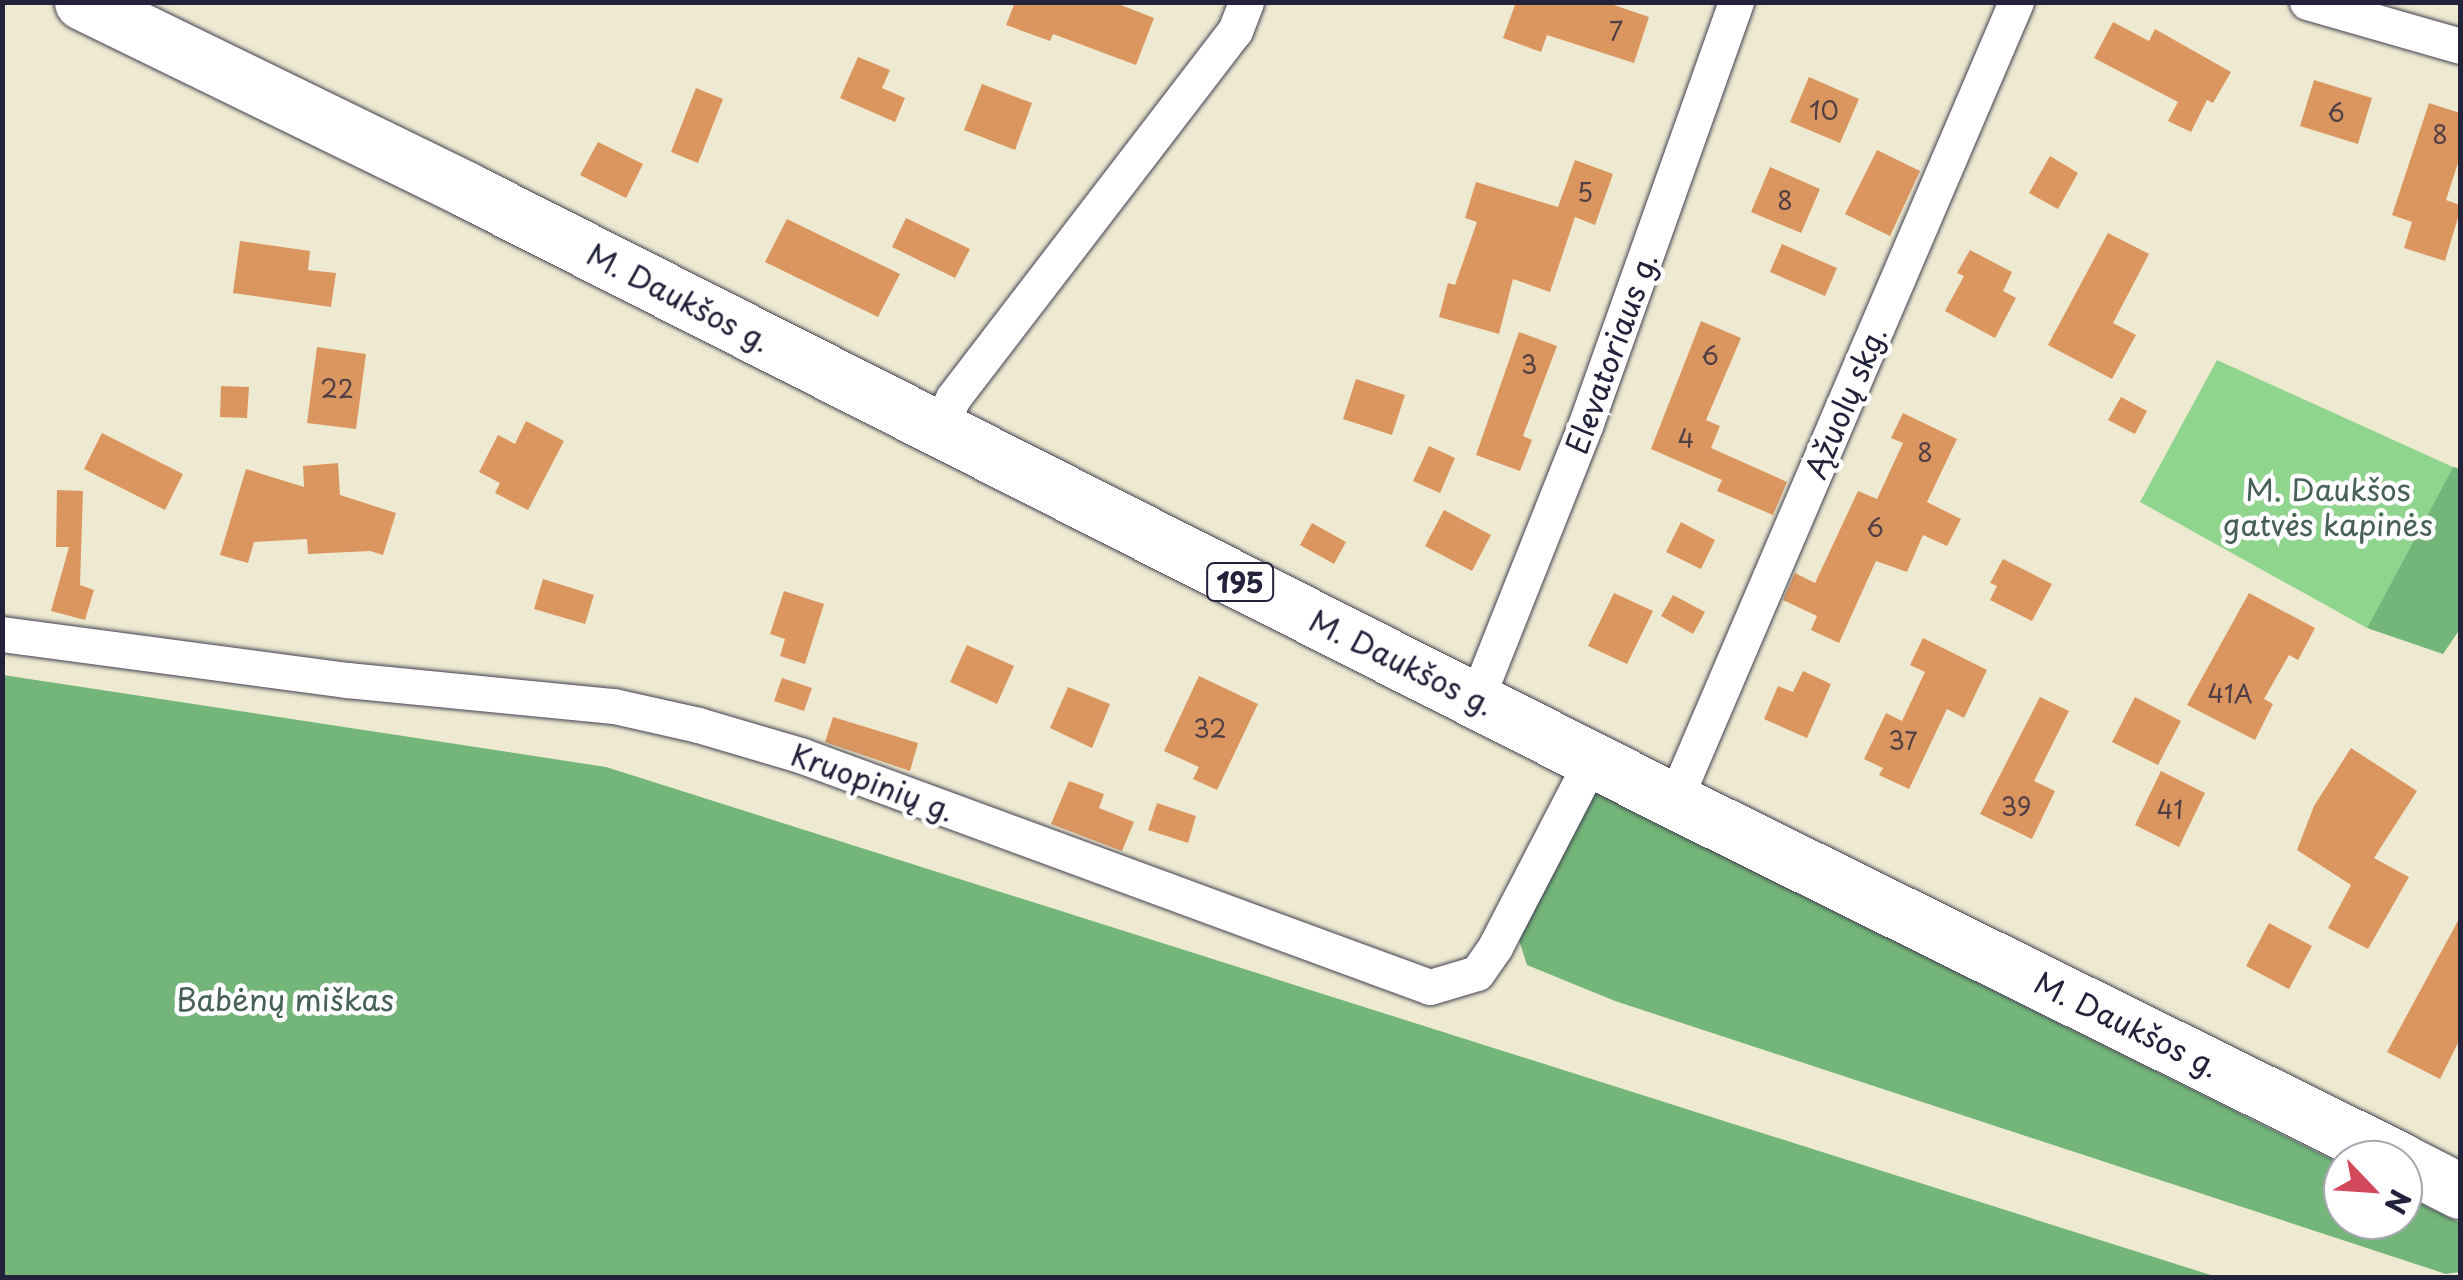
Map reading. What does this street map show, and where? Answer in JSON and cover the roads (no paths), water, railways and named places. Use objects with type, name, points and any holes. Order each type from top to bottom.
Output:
[{"type":"main road","name":"M. Daukšos g.","points":[[82,2],[2359,1140]]},
{"type":"main road","name":"M. Daukšos g.","points":[[2423,1172],[2460,1190]]},
{"type":"street","points":[[938,429],[953,398],[1235,31],[1246,2]]},
{"type":"street","name":"Elevatoriaus g.","points":[[1476,700],[1585,426],[1736,2]]},
{"type":"street","name":"Ąžuolų skg.","points":[[1674,801],[2016,2]]},
{"type":"street","points":[[2307,2],[2460,46]]},
{"type":"street","name":"Kruopinių g.","points":[[2,634],[347,680],[614,706],[698,725],[800,754],[1430,987],[1476,973],[1486,960],[1593,758]]},
{"type":"park label","name":"M. Daukšos gatvės kapinės","points":[[2328,506]]},
{"type":"park label","name":"Babėnų miškas","points":[[285,999]]}]
